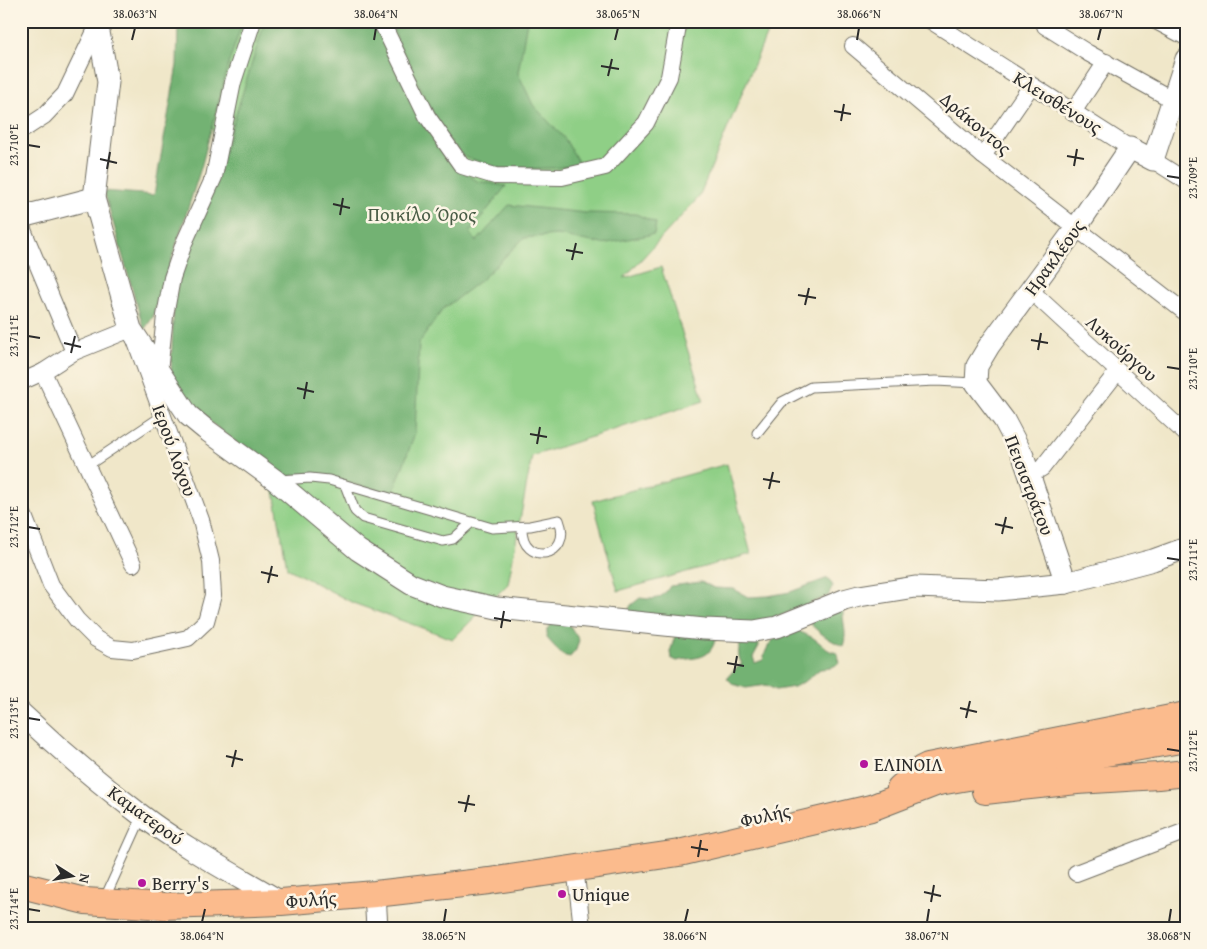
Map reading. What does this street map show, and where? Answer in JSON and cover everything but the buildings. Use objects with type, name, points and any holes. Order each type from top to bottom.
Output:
[{"type":"main road","points":[[900,788],[928,766],[1186,715]]},
{"type":"main road","name":"Φυλής","points":[[602,864],[676,835],[863,792],[933,784],[1186,739]]},
{"type":"main road","points":[[871,808],[976,792],[1068,782],[1186,773]]},
{"type":"main road","name":"Φυλής","points":[[21,885],[61,896],[102,904],[165,906],[281,902],[375,894],[680,853],[871,808],[933,784]]},
{"type":"street","points":[[159,372],[165,316],[172,278],[184,243],[214,177],[233,82],[252,21]]},
{"type":"street","points":[[381,21],[427,116],[462,166],[495,176],[562,177],[605,167],[646,123],[670,77],[679,21]]},
{"type":"street","name":"Κλεισθένους","points":[[930,21],[1186,182]]},
{"type":"street","points":[[1048,21],[1046,26],[1176,101]]},
{"type":"street","points":[[1156,21],[1186,37]]},
{"type":"street","points":[[21,131],[44,116],[65,94],[97,23]]},
{"type":"street","name":"Ιερού Λόχου","points":[[24,516],[51,585],[77,620],[96,639],[112,648],[133,650],[188,638],[206,621],[213,594],[211,561],[201,520],[131,329],[94,198],[108,82],[97,23]]},
{"type":"street","name":"Δράκοντος","points":[[853,46],[983,156],[1186,313]]},
{"type":"street","points":[[1152,160],[1176,101],[1186,59]]},
{"type":"street","points":[[1073,112],[1106,62]]},
{"type":"street","points":[[983,156],[1031,86]]},
{"type":"street","name":"Ηρακλέους","points":[[977,374],[988,346],[1031,291],[1130,148]]},
{"type":"street","points":[[21,218],[94,198]]},
{"type":"street","points":[[21,225],[74,352]]},
{"type":"street","name":"Λυκούργου","points":[[1031,291],[1186,434]]},
{"type":"street","points":[[21,382],[43,372],[74,352],[131,329],[188,415],[204,430],[275,480],[358,550],[411,584],[442,596],[497,608],[704,629],[754,631],[777,627],[844,600],[915,587],[998,590],[1066,583],[1153,560],[1186,548]]},
{"type":"street","points":[[1030,475],[1042,468],[1118,371]]},
{"type":"street","points":[[43,372],[133,564]]},
{"type":"street","name":"Πεισιστράτου","points":[[977,374],[1023,456],[1066,583]]},
{"type":"street","name":"Καματερού","points":[[21,713],[48,739],[142,816],[199,854],[281,902]]},
{"type":"street","points":[[1076,873],[1186,831]]},
{"type":"street","points":[[575,867],[582,928]]},
{"type":"street","points":[[375,894],[376,928]]},
{"type":"lane","points":[[756,433],[782,402],[811,387],[936,381],[977,374]]},
{"type":"lane","points":[[87,466],[162,416]]},
{"type":"lane","points":[[275,480],[310,478],[329,480],[492,528],[522,527],[559,520],[562,529],[561,541],[554,550],[542,554],[536,553],[523,541],[522,527]]},
{"type":"lane","points":[[345,485],[355,511],[363,518],[443,542],[453,539],[471,523]]},
{"type":"lane","points":[[102,904],[142,816]]},
{"type":"green space","points":[[178,21],[243,21],[229,62],[201,168],[153,317],[144,330],[104,191],[154,195],[177,65]]},
{"type":"green space","name":"Ποικίλο Όρος","points":[[197,21],[772,21],[699,197],[624,278],[661,267],[704,401],[532,456],[508,584],[453,639],[353,603],[287,568],[199,48]]},
{"type":"green space","points":[[265,21],[376,21],[449,161],[477,181],[506,186],[470,232],[476,242],[509,205],[586,213],[636,214],[656,223],[654,234],[602,244],[557,235],[524,238],[481,280],[443,309],[419,343],[415,433],[393,494],[313,473],[280,477],[187,404],[171,371],[174,300],[184,259],[225,149]]},
{"type":"green space","points":[[391,21],[527,21],[518,73],[533,105],[565,139],[580,165],[554,168],[502,169],[463,156],[443,132],[400,48]]},
{"type":"green space","points":[[727,464],[751,554],[618,591],[593,501]]},
{"type":"green space","points":[[828,578],[833,586],[828,596],[758,625],[626,615],[631,605],[640,598],[657,598],[664,594],[670,586],[701,582],[715,588],[734,589],[748,597],[768,596],[790,592]]},
{"type":"green space","points":[[843,609],[845,637],[843,646],[824,636],[809,622]]},
{"type":"green space","points":[[554,622],[568,623],[579,640],[576,650],[570,657],[562,655],[547,638],[547,629]]},
{"type":"green space","points":[[794,628],[814,638],[827,649],[837,653],[840,663],[830,668],[820,669],[807,680],[794,687],[776,690],[766,685],[746,688],[733,684],[727,678],[742,664],[739,652],[742,640],[758,636],[759,646],[753,657],[755,663],[763,660],[767,648],[774,640]]},
{"type":"green space","points":[[676,633],[716,637],[710,651],[706,654],[696,658],[677,661],[671,658],[670,652]]},
{"type":"place","name":"ΕΛΙΝΟΙΛ","points":[[864,764]]},
{"type":"place","name":"Berry's","points":[[142,883]]},
{"type":"place","name":"Unique","points":[[562,894]]}]
